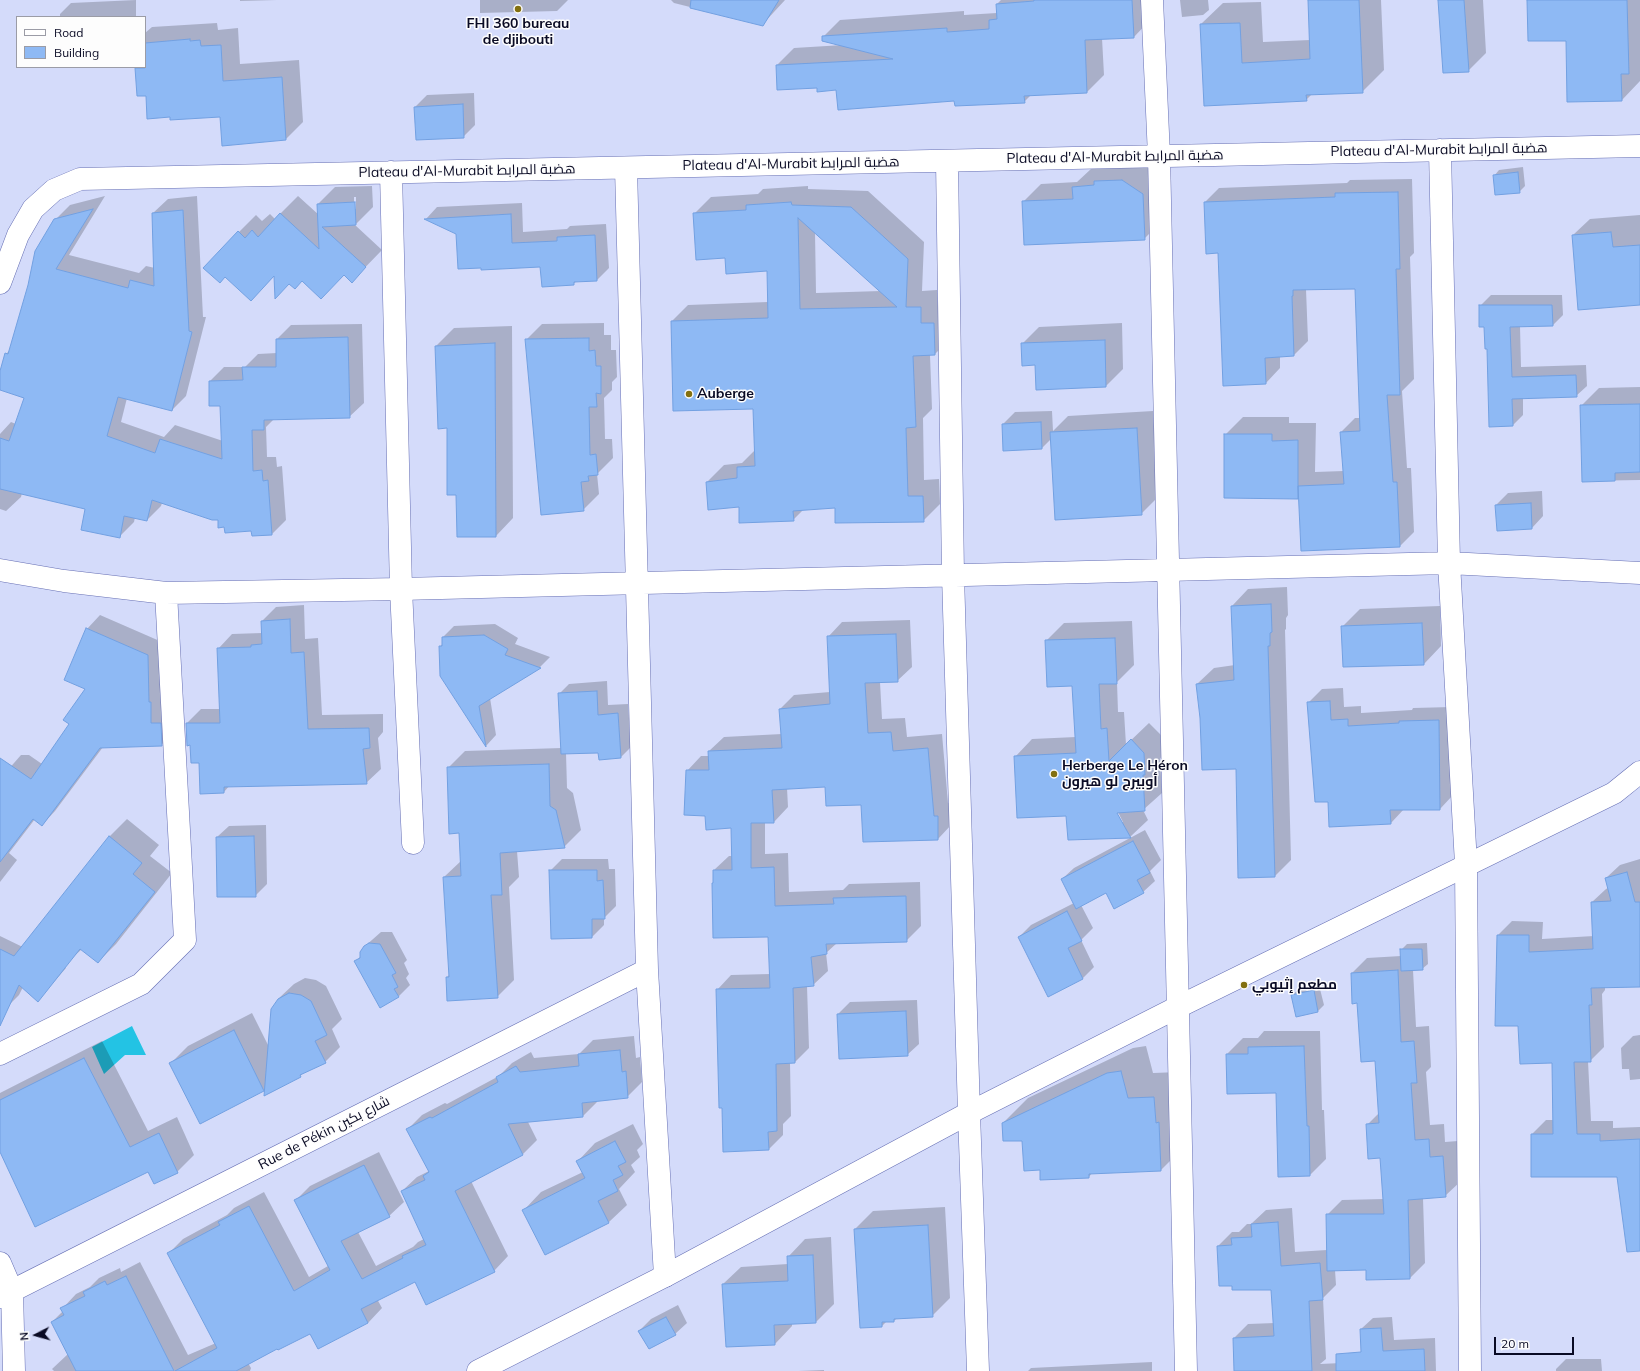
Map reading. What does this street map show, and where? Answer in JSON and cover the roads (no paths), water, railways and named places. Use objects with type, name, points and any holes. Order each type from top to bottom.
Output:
[{"type":"street","points":[[1152,0],[1159,156],[1186,1371]]},
{"type":"street","name":"Plateau d'Al-Murabit هضبة المرابط","points":[[0,283],[18,236],[33,209],[54,190],[80,179],[1640,146]]},
{"type":"street","points":[[1440,150],[1449,563],[1466,864],[1470,1371]]},
{"type":"street","points":[[947,161],[953,575],[978,1371]]},
{"type":"street","points":[[626,168],[647,970],[665,1276]]},
{"type":"street","points":[[391,172],[401,589],[413,843]]},
{"type":"street","points":[[0,570],[64,582],[166,593],[401,589],[1449,563],[1640,573]]},
{"type":"street","points":[[0,1054],[141,984],[185,940],[166,593]]},
{"type":"street","points":[[478,1371],[665,1276],[969,1113],[1178,1007],[1614,792],[1640,772]]},
{"type":"street","name":"Rue de Pékin شارع بكين","points":[[6,1294],[647,970]]},
{"type":"street","points":[[0,1263],[6,1294],[14,1371]]},
{"type":"water","points":[[132,1026],[146,1055],[125,1055],[104,1074],[92,1047]]},
{"type":"place","name":"FHI 360 bureau de djibouti","points":[[518,9]]},
{"type":"place","name":"Auberge","points":[[689,394]]},
{"type":"place","name":"Herberge Le Héron أوبيرج لو هيرون","points":[[1054,774]]},
{"type":"place","name":"مطعم إثيوبي","points":[[1244,985]]}]
